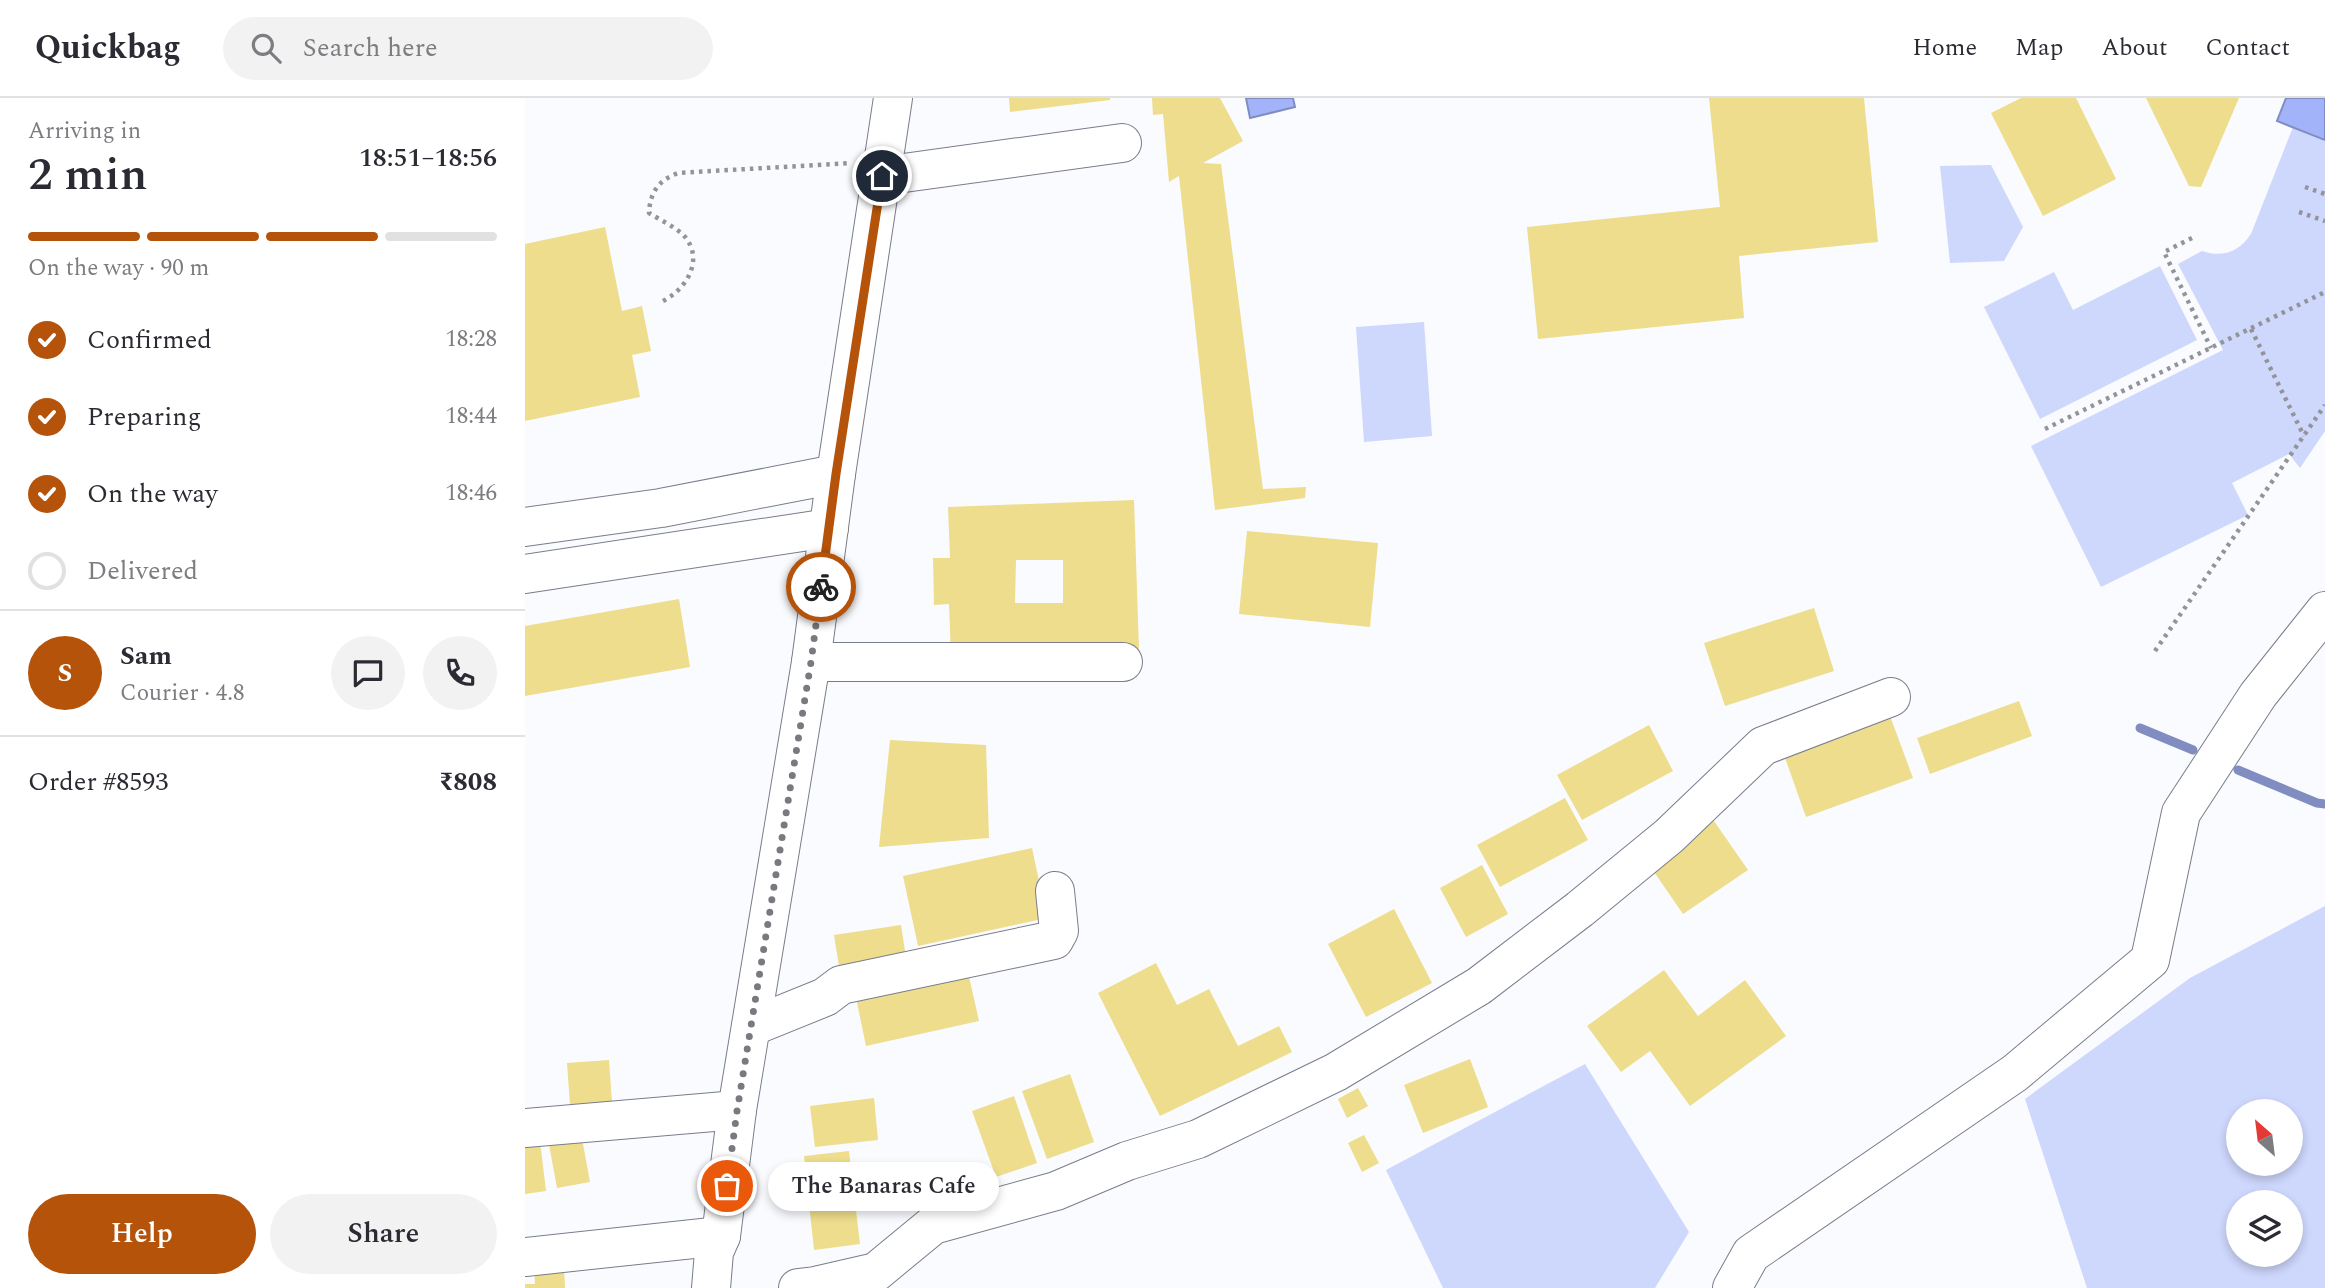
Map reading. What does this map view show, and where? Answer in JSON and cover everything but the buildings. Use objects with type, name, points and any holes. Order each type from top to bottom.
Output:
[{"type":"street","points":[[711,1288],[714,1252],[721,1236],[737,1111],[811,662],[836,474],[893,98]]},
{"type":"street","points":[[883,169],[1122,142]]},
{"type":"street","points":[[525,527],[661,508],[836,474]]},
{"type":"street","points":[[661,508],[665,553]]},
{"type":"street","points":[[525,574],[829,528]]},
{"type":"street","points":[[1732,1288],[1751,1254],[2015,1073],[2150,960],[2181,813],[2258,695],[2325,611]]},
{"type":"street","points":[[811,662],[1123,662]]},
{"type":"street","points":[[798,1288],[876,1272],[933,1225],[1056,1191],[1127,1161],[1198,1139],[1336,1072],[1479,986],[1580,909],[1669,836],[1763,746],[1891,697]]},
{"type":"street","points":[[751,1027],[825,997],[841,985],[1054,940],[1059,932],[1055,891]]},
{"type":"street","points":[[525,1128],[737,1111]]},
{"type":"street","points":[[525,1257],[721,1236]]},
{"type":"path","points":[[663,301],[682,288],[692,267],[692,254],[684,236],[649,213],[652,196],[661,181],[669,176],[687,173],[883,169]]},
{"type":"path","points":[[2305,187],[2325,194]]},
{"type":"path","points":[[2299,212],[2325,221]]},
{"type":"path","points":[[2192,238],[2164,252],[2211,348]]},
{"type":"path","points":[[2045,429],[2325,292]]},
{"type":"path","points":[[2251,329],[2304,436]]},
{"type":"path","points":[[2155,651],[2325,405]]},
{"type":"shaded area","points":[[2293,127],[2325,140],[2325,431],[2300,468],[2289,454],[2232,483],[2248,515],[2101,587],[2031,446],[2223,350],[2178,264],[2202,251],[2217,254],[2230,252],[2246,240],[2251,234]]},
{"type":"shaded area","points":[[1991,165],[2023,227],[2004,261],[1950,263],[1940,166]]},
{"type":"shaded area","points":[[2160,266],[2197,340],[2040,419],[1984,307],[2054,272],[2073,310]]},
{"type":"shaded area","points":[[1424,322],[1432,436],[1364,442],[1356,327]]},
{"type":"shaded area","points":[[2325,906],[2325,1288],[2087,1288],[2025,1099],[2190,978]]},
{"type":"shaded area","points":[[1585,1064],[1689,1232],[1655,1288],[1443,1288],[1386,1170]]},
{"type":"water","points":[[1246,98],[1293,98],[1295,107],[1250,118]]},
{"type":"water","points":[[2286,98],[2325,98],[2325,140],[2277,121]]},
{"type":"waterway","points":[[2140,728],[2193,750]]},
{"type":"waterway","points":[[2238,770],[2325,804]]},
{"type":"way so far","points":[[727,1186],[821,587]]},
{"type":"place","name":"The Banaras Cafe","points":[[727,1186]]},
{"type":"route","points":[[821,587],[882,176]]}]
